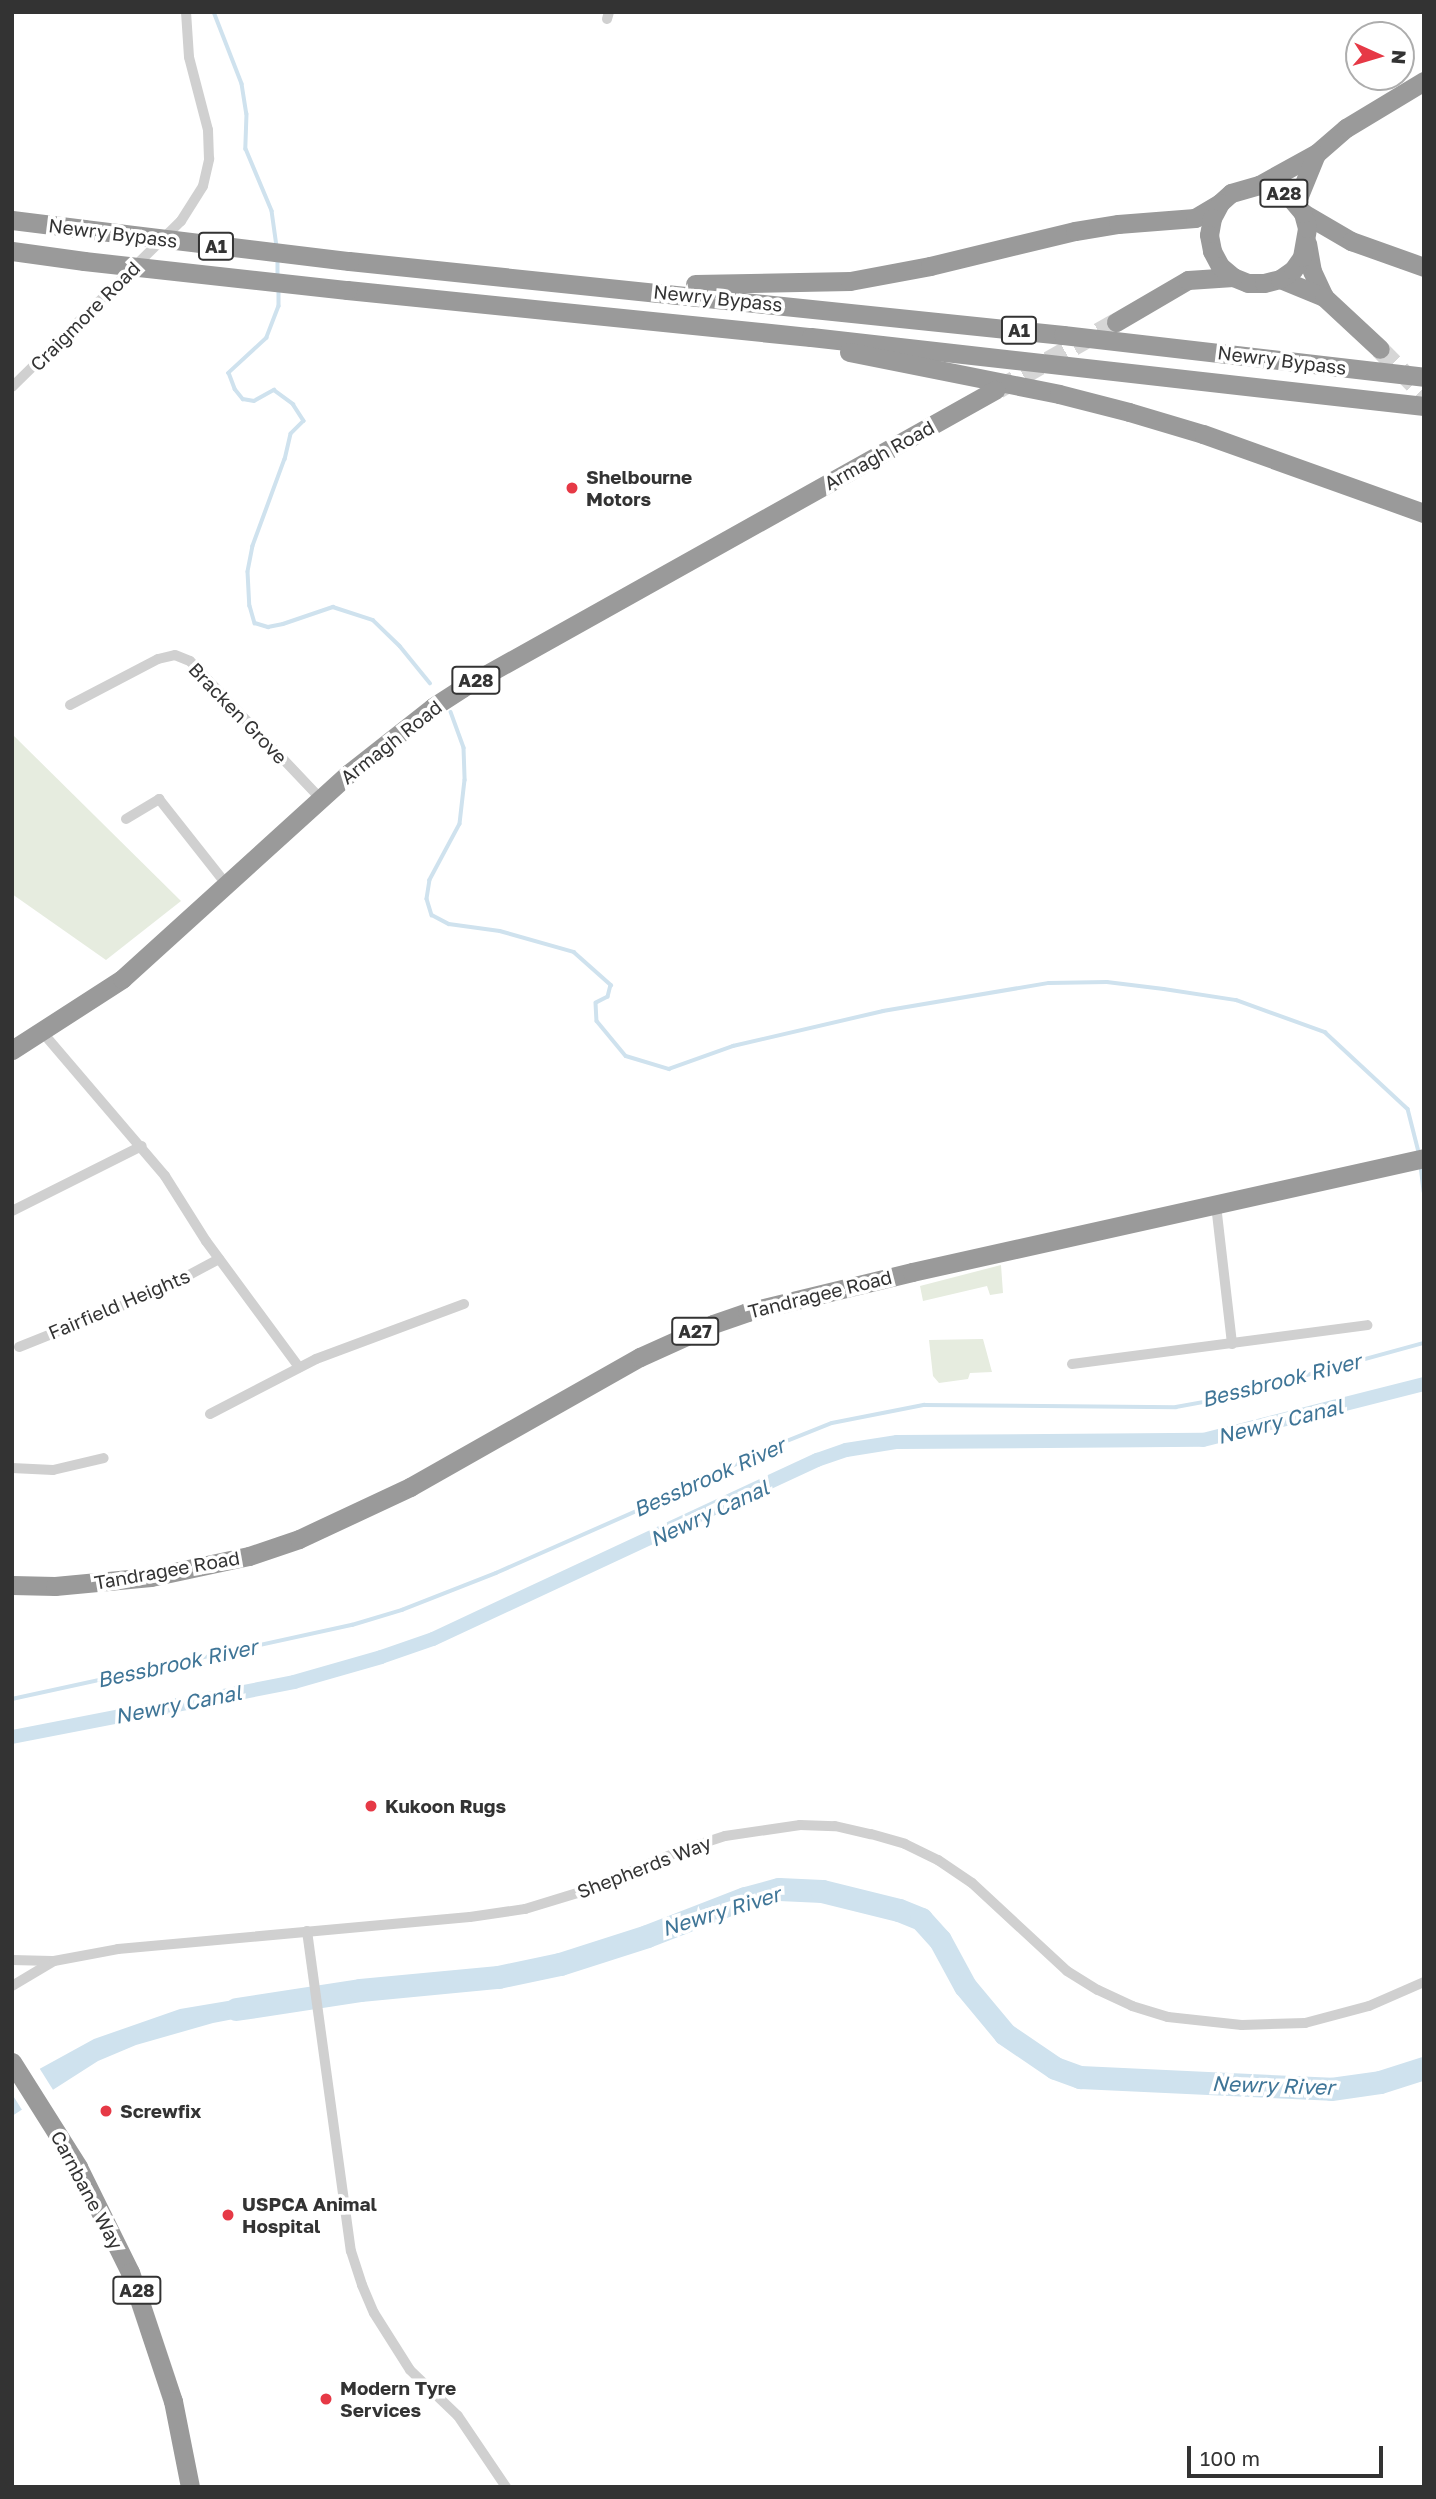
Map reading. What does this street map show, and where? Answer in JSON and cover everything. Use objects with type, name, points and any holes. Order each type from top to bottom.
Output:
[{"type":"highway","name":"A28","points":[[1220,203],[1231,193],[1259,185],[1317,153],[1346,128],[1424,81]]},
{"type":"highway","name":"A28","points":[[1307,243],[1299,208],[1317,153]]},
{"type":"highway","name":"A28","points":[[1259,185],[1273,188],[1299,208]]},
{"type":"highway","points":[[1116,322],[1188,280],[1199,264],[1212,218],[1220,203]]},
{"type":"highway","points":[[613,287],[850,281],[930,266],[1075,231],[1118,224],[1195,218],[1220,203]]},
{"type":"highway","points":[[1299,208],[1351,241],[1424,267]]},
{"type":"highway","name":"Newry Bypass","points":[[12,220],[349,261],[613,287],[1424,377]]},
{"type":"highway","points":[[1209,235],[1212,251],[1220,266],[1233,277]]},
{"type":"highway","points":[[1188,280],[1233,277],[1256,283],[1280,279],[1293,270],[1307,243]]},
{"type":"highway","points":[[1307,243],[1312,271],[1324,297]]},
{"type":"highway","name":"Newry Bypass","points":[[12,251],[347,290],[759,332],[1424,406]]},
{"type":"highway","points":[[1280,279],[1324,297],[1380,349]]},
{"type":"highway","points":[[759,332],[945,373],[1059,394],[1129,412],[1203,434],[1424,513]]},
{"type":"highway","name":"Armagh Road","points":[[12,1050],[43,1033],[122,979],[404,727],[463,688],[995,390]]},
{"type":"highway","name":"Tandragee Road","points":[[12,1585],[55,1586],[151,1577],[249,1556],[351,1517],[629,1363],[713,1324],[788,1301],[1419,1159]]},
{"type":"highway","name":"Carnbane Way","points":[[14,2065],[43,2109],[105,2217],[130,2272],[173,2401],[190,2487]]},
{"type":"street","name":"Craigmore Road","points":[[12,387],[181,221],[203,186],[209,159],[208,130],[189,57],[186,12]]},
{"type":"street","name":"Bracken Grove","points":[[70,705],[158,659],[175,655],[190,661],[321,799]]},
{"type":"street","points":[[126,819],[159,799],[227,885]]},
{"type":"street","points":[[43,1033],[142,1146],[181,1198],[219,1259],[299,1367]]},
{"type":"street","points":[[12,1211],[142,1146]]},
{"type":"street","points":[[1216,1205],[1232,1344]]},
{"type":"street","name":"Fairfield Heights","points":[[19,1347],[159,1291],[219,1259]]},
{"type":"street","points":[[210,1414],[299,1367],[464,1304]]},
{"type":"street","points":[[1072,1364],[1367,1325]]},
{"type":"street","points":[[12,1468],[53,1470],[104,1458]]},
{"type":"street","name":"Shepherds Way","points":[[12,1960],[54,1961],[135,1946],[525,1909],[584,1891],[685,1849],[725,1836],[777,1827],[835,1826],[905,1844],[939,1860],[972,1883],[1067,1971],[1132,2006],[1168,2017],[1242,2025],[1305,2023],[1369,2006],[1424,1982]]},
{"type":"street","points":[[307,1931],[351,2251],[362,2285],[374,2313],[411,2370],[458,2416],[506,2487]]},
{"type":"street","name":"Shepherds Way","points":[[12,1986],[54,1961]]},
{"type":"shaded area","points":[[12,734],[181,901],[106,960],[12,894]]},
{"type":"shaded area","points":[[1001,1265],[1003,1293],[990,1295],[987,1286],[923,1301],[920,1286]]},
{"type":"shaded area","points":[[983,1339],[992,1372],[970,1373],[968,1379],[939,1383],[933,1376],[929,1340]]},
{"type":"water","points":[[263,1995],[270,2012],[213,2023],[136,2045],[98,2061],[12,2116],[12,2084],[94,2039],[180,2009]]},
{"type":"pier","points":[[38,2066],[55,2093],[24,2113],[12,2094],[12,2080]]},
{"type":"waterway","name":"Bessbrook River","points":[[214,12],[242,84],[247,114],[246,149],[272,211],[277,245]]},
{"type":"waterway","name":"Bessbrook River","points":[[278,260],[278,277]]},
{"type":"waterway","name":"Bessbrook River","points":[[279,288],[279,306],[267,338],[229,373],[235,389],[243,399],[254,401],[274,390],[293,404],[304,421],[291,434],[285,459],[253,546],[248,572],[250,606],[255,623],[268,627],[283,624],[333,607],[373,620],[400,646],[430,683]]},
{"type":"waterway","name":"Bessbrook River","points":[[451,712],[464,748],[465,780],[460,824],[430,880],[427,899],[432,915],[449,924],[500,931],[574,952],[611,985],[608,997],[596,1003],[597,1021],[626,1056],[669,1069],[733,1046],[883,1011],[1049,983],[1107,982],[1236,1000],[1325,1032],[1408,1109],[1419,1152]]},
{"type":"waterway","name":"Bessbrook River","points":[[1421,1166],[1424,1192]]},
{"type":"waterway","name":"Bessbrook River","points":[[12,1699],[352,1625],[402,1610],[496,1573],[693,1486],[762,1451],[832,1423],[924,1405],[1176,1407],[1220,1399],[1424,1343]]},
{"type":"waterway","name":"Newry Canal","points":[[12,1737],[294,1682],[381,1657],[433,1639],[817,1460],[846,1450],[897,1442],[1203,1440],[1424,1384]]},
{"type":"waterway","name":"Newry River","points":[[236,2009],[360,1990],[498,1977],[560,1964],[647,1936],[745,1898],[779,1889],[822,1891],[899,1910],[921,1919],[940,1940],[965,1986],[1005,2034],[1055,2068],[1080,2077],[1331,2089],[1380,2082],[1424,2068]]},
{"type":"tunnel","points":[[998,389],[1116,322]]},
{"type":"tunnel","points":[[1380,349],[1424,394]]},
{"type":"place","name":"Shelbourne Motors","points":[[572,488]]},
{"type":"place","name":"Kukoon Rugs","points":[[371,1806]]},
{"type":"place","name":"Screwfix","points":[[106,2111]]},
{"type":"place","name":"USPCA Animal Hospital","points":[[228,2215]]},
{"type":"place","name":"Modern Tyre Services","points":[[326,2399]]}]
